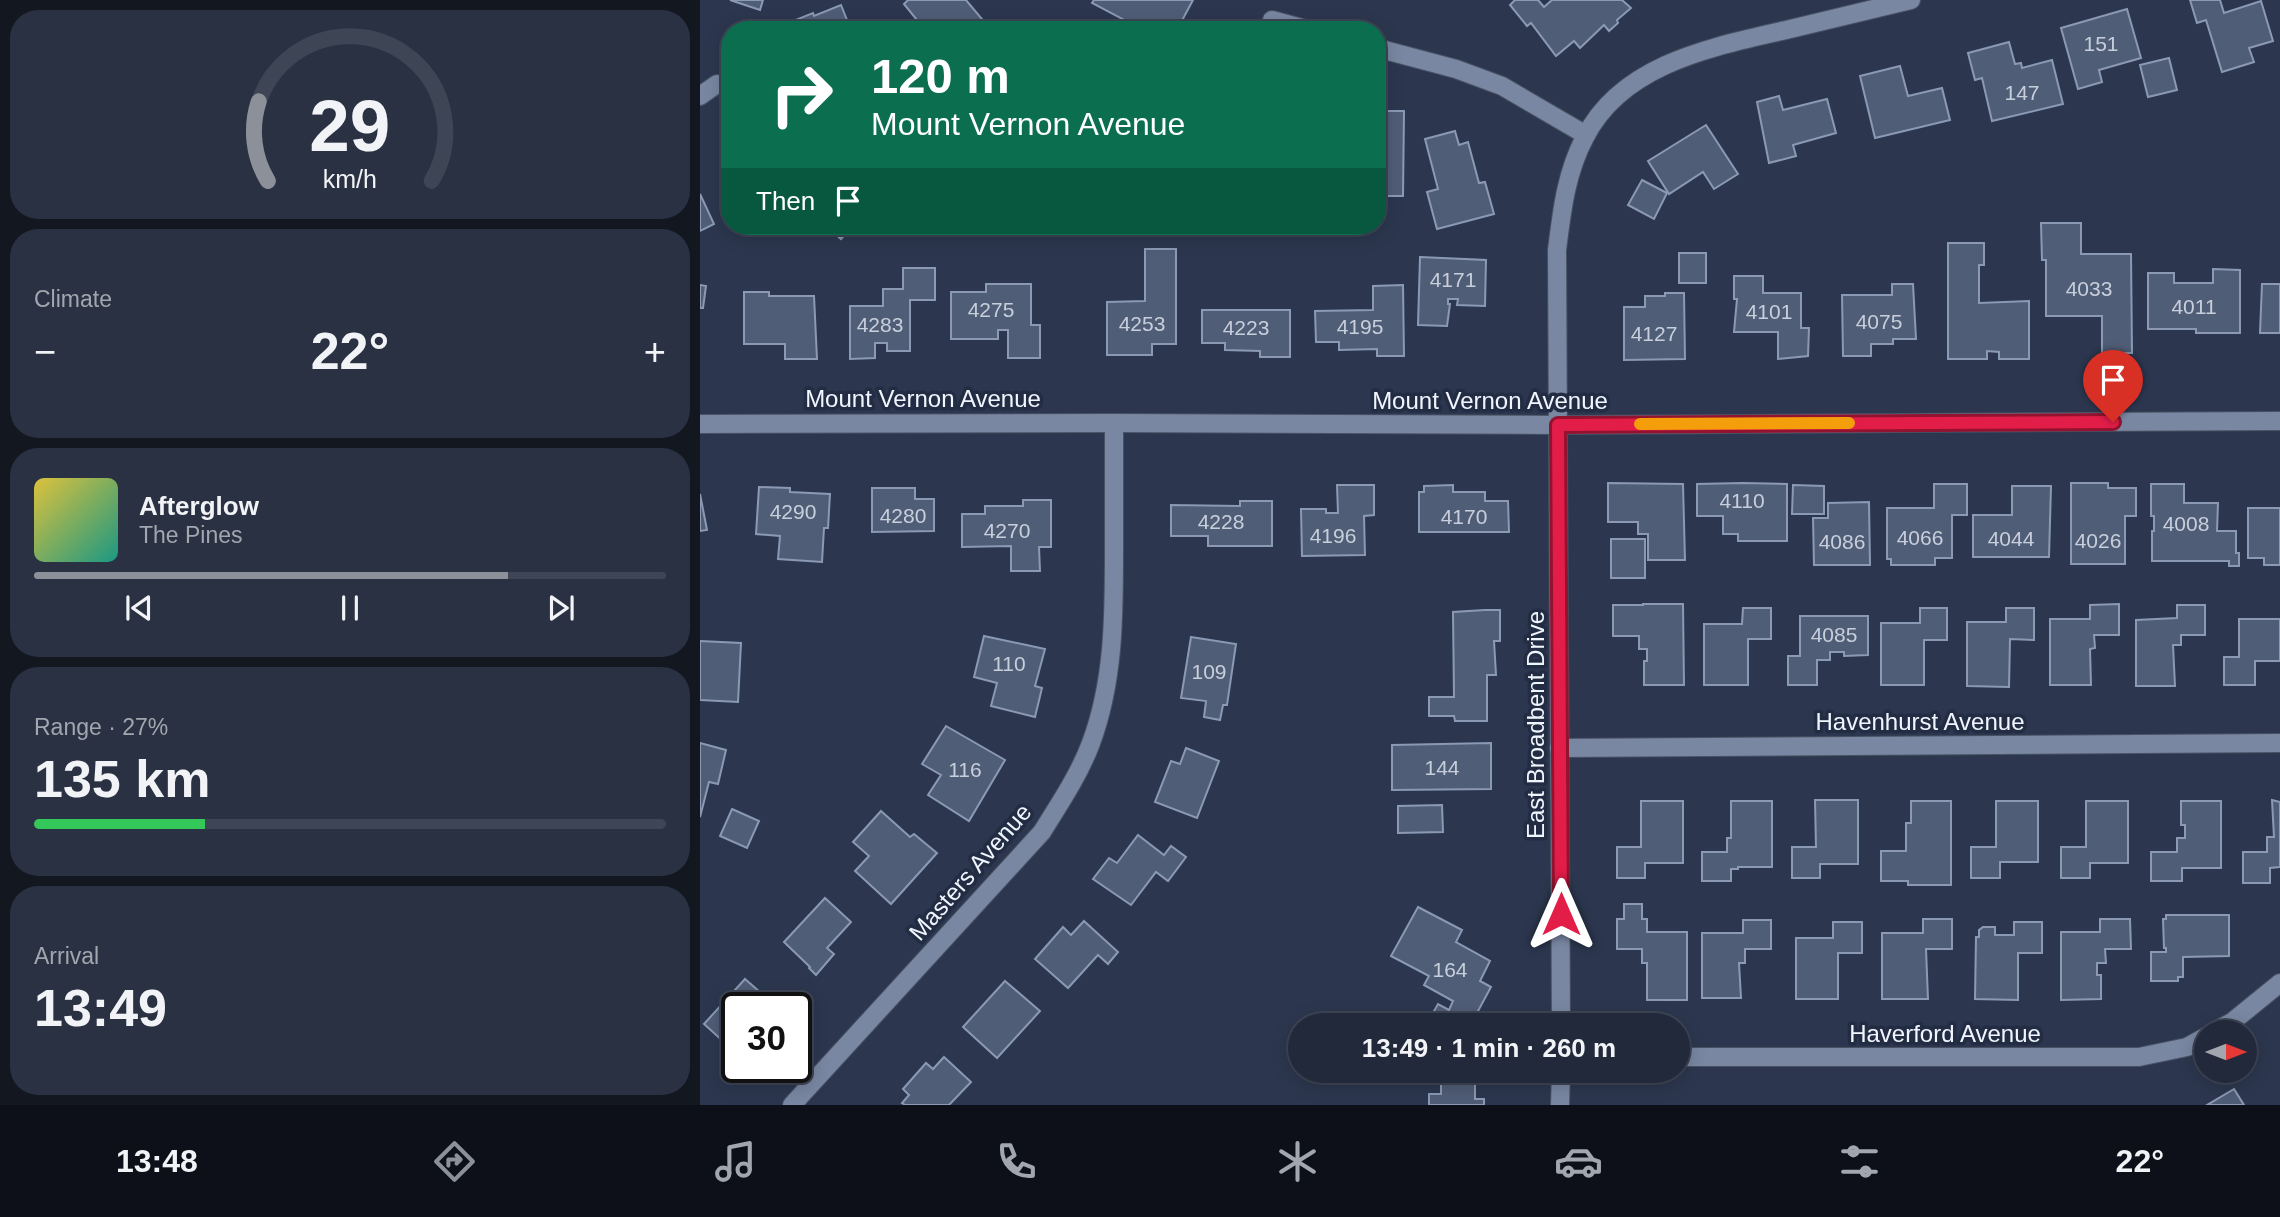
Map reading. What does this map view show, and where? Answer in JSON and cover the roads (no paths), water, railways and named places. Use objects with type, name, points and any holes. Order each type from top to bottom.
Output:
[{"type":"street","name":"East Broadbent Drive","points":[[1561,1013],[1557,250],[1563,201],[1571,167],[1586,135],[1606,108],[1628,88],[1656,69],[1721,46],[1911,0]]},
{"type":"street","points":[[1386,50],[1456,69],[1502,86],[1586,135]]},
{"type":"street","points":[[700,96],[717,84]]},
{"type":"street","name":"Mount Vernon Avenue","points":[[700,424],[1558,425],[2280,421]]},
{"type":"street","name":"Masters Avenue","points":[[792,1105],[1042,832],[1072,786],[1092,742],[1112,652],[1114,423]]},
{"type":"street","name":"Havenhurst Avenue","points":[[1559,748],[2280,743]]},
{"type":"street","points":[[2235,1020],[2280,984]]},
{"type":"street","name":"Haverford Avenue","points":[[1690,1057],[2139,1058],[2194,1042]]},
{"type":"street","points":[[1560,1105],[1561,1083]]}]
